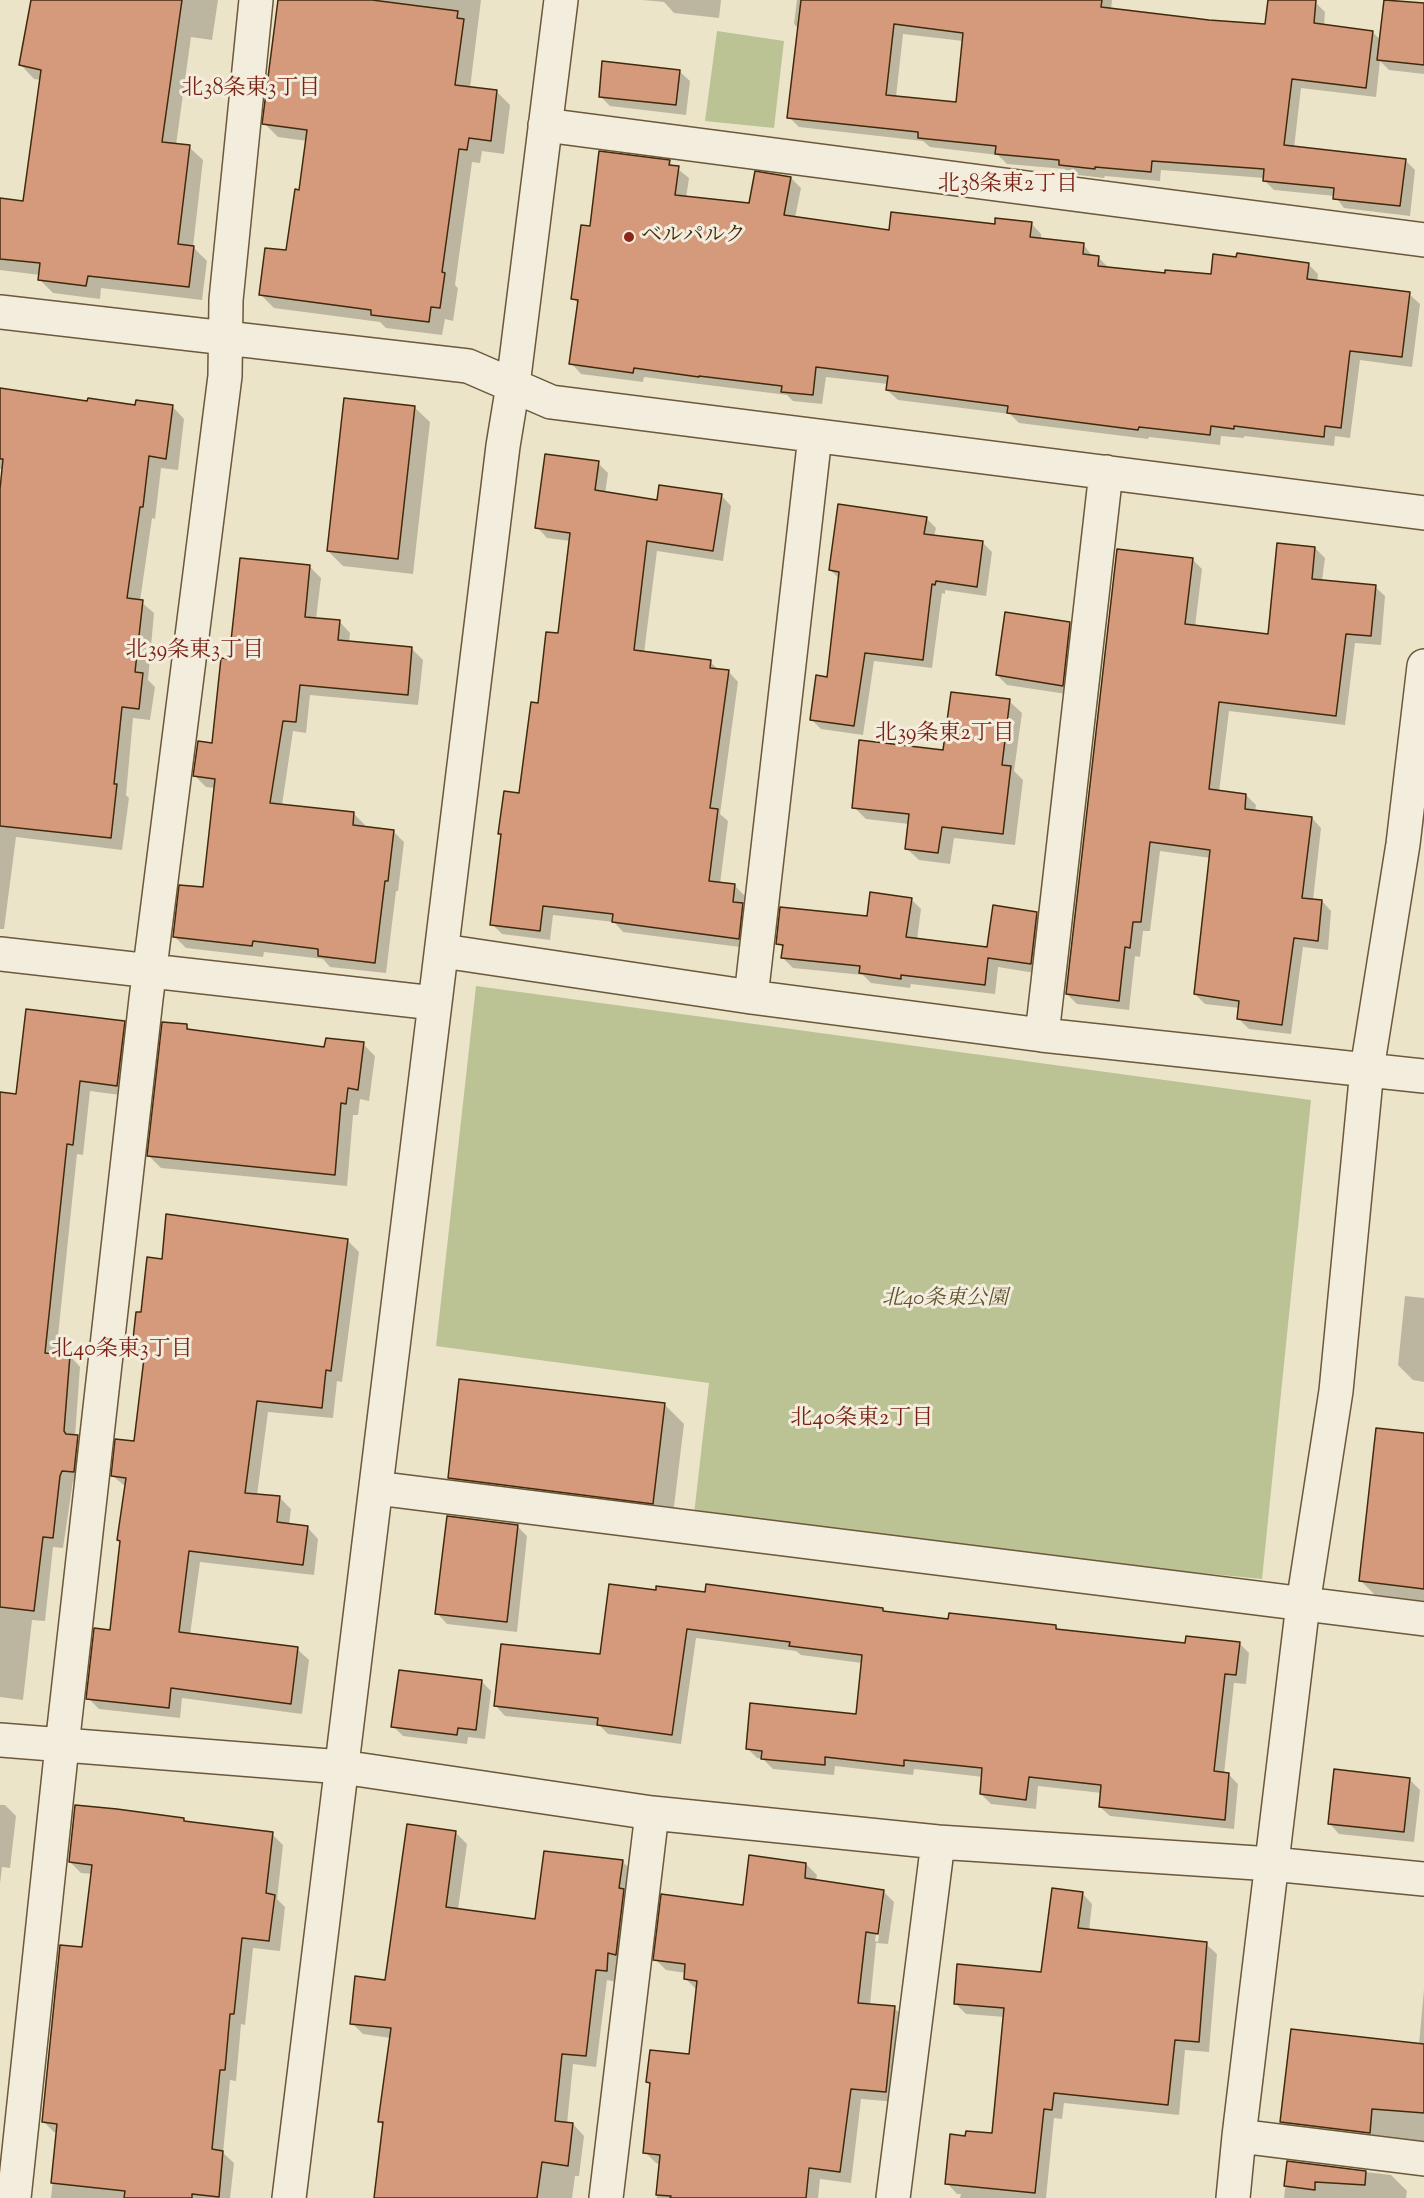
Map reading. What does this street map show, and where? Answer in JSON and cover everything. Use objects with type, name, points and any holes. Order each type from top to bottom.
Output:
[{"type":"street","points":[[14,2198],[62,1746],[150,972],[225,376],[226,300],[256,0]]},
{"type":"street","points":[[288,2198],[434,1003],[443,951],[503,446],[513,385],[561,0]]},
{"type":"street","points":[[544,125],[1424,240]]},
{"type":"street","points":[[0,312],[468,366],[551,402],[1424,513]]},
{"type":"street","points":[[751,997],[815,436]]},
{"type":"street","points":[[1042,1035],[1106,472]]},
{"type":"street","points":[[1233,2198],[1303,1604],[1336,1391],[1367,1069],[1413,845],[1424,666]]},
{"type":"street","points":[[443,951],[751,997],[1042,1035],[1424,1076]]},
{"type":"street","points":[[0,954],[434,1003]]},
{"type":"street","points":[[376,1488],[1424,1619]]},
{"type":"street","points":[[0,1740],[342,1767],[652,1813],[938,1842],[1272,1864],[1424,1879]]},
{"type":"street","points":[[606,2198],[652,1813]]},
{"type":"street","points":[[893,2198],[938,1842]]},
{"type":"street","points":[[1239,2136],[1424,2159]]},
{"type":"green space","points":[[717,31],[784,41],[774,128],[705,121]]},
{"type":"green space","name":"北40条東公園","points":[[476,986],[1311,1100],[1262,1579],[693,1523],[709,1383],[436,1346]]},
{"type":"building","points":[[31,0],[182,0],[162,142],[190,145],[178,244],[194,246],[189,287],[88,276],[86,286],[38,280],[40,263],[0,259],[0,198],[23,201],[41,70],[19,65]]},
{"type":"building","points":[[278,0],[372,0],[458,11],[457,18],[464,19],[455,85],[497,90],[491,141],[469,138],[467,150],[459,149],[442,272],[445,273],[440,308],[431,307],[429,322],[371,315],[371,310],[259,295],[265,248],[286,250],[295,189],[299,190],[307,130],[262,124]]},
{"type":"building","points":[[801,0],[1102,0],[1101,7],[1265,24],[1268,0],[1316,0],[1314,23],[1373,31],[1366,88],[1292,79],[1284,145],[1406,159],[1400,206],[1333,199],[1334,188],[1263,181],[1264,169],[1152,161],[1151,172],[1095,167],[1095,169],[1059,165],[1059,160],[995,154],[996,146],[918,138],[918,132],[787,118]],"holes":[[[894,24],[963,33],[956,102],[886,95]]]},
{"type":"building","points":[[1384,0],[1424,3],[1424,65],[1377,60]]},
{"type":"building","points":[[602,61],[680,70],[676,105],[599,97]]},
{"type":"building","points":[[599,151],[670,160],[669,165],[679,166],[675,195],[749,203],[755,171],[791,177],[784,215],[889,230],[891,212],[995,224],[995,218],[1032,222],[1030,237],[1084,243],[1083,254],[1099,256],[1098,266],[1165,273],[1165,270],[1211,274],[1213,254],[1236,257],[1237,253],[1309,263],[1307,279],[1410,292],[1402,357],[1350,351],[1341,428],[1325,426],[1324,437],[1234,426],[1234,429],[1211,426],[1210,435],[1139,427],[1138,430],[1007,413],[1008,406],[886,390],[888,376],[816,367],[813,395],[781,392],[782,386],[634,368],[633,373],[569,364],[578,300],[571,299],[581,225],[590,226]]},
{"type":"building","points":[[0,388],[87,401],[88,398],[135,405],[136,400],[173,405],[166,459],[149,456],[143,507],[140,507],[127,598],[143,600],[135,672],[143,673],[139,709],[122,707],[111,838],[0,826],[0,489],[3,459],[0,459]]},
{"type":"building","points":[[344,398],[415,406],[398,559],[327,551]]},
{"type":"building","points":[[545,454],[599,461],[595,490],[657,500],[659,485],[722,494],[713,551],[647,541],[634,650],[711,660],[710,668],[729,670],[710,808],[718,809],[709,881],[735,884],[733,902],[743,903],[739,939],[612,922],[613,914],[543,906],[540,931],[490,925],[504,791],[519,793],[531,702],[538,703],[546,632],[558,633],[570,533],[535,528]]},
{"type":"building","points":[[838,504],[927,517],[924,534],[983,541],[977,587],[936,581],[935,585],[932,584],[923,660],[865,653],[854,726],[810,720],[816,675],[827,677],[839,572],[829,570]]},
{"type":"building","points":[[1277,543],[1315,547],[1312,579],[1376,585],[1371,636],[1346,634],[1336,716],[1219,702],[1209,789],[1246,794],[1245,809],[1312,817],[1302,898],[1322,900],[1318,941],[1294,938],[1282,1025],[1237,1019],[1239,1001],[1194,994],[1210,850],[1150,842],[1141,922],[1133,922],[1130,948],[1125,947],[1119,1001],[1066,994],[1117,549],[1193,558],[1185,624],[1268,634]]},
{"type":"building","points":[[240,558],[310,565],[305,617],[340,620],[338,640],[412,647],[408,695],[300,685],[296,722],[283,721],[270,803],[354,812],[353,825],[394,830],[375,963],[318,956],[318,949],[253,941],[252,946],[173,937],[179,885],[203,887],[215,779],[193,776],[198,741],[212,743],[221,658],[229,659]]},
{"type":"building","points":[[1005,612],[1070,622],[1063,686],[996,675]]},
{"type":"building","points":[[951,692],[1010,699],[1002,765],[1011,766],[1003,834],[942,827],[938,853],[905,849],[909,814],[852,808],[859,740],[943,750]]},
{"type":"building","points":[[870,892],[912,898],[906,937],[987,947],[993,905],[1037,912],[1031,964],[988,958],[985,985],[901,975],[901,979],[859,973],[860,966],[781,958],[783,945],[776,944],[780,907],[867,916]]},
{"type":"building","points":[[26,1009],[125,1021],[117,1086],[80,1081],[73,1145],[67,1144],[45,1353],[70,1355],[64,1431],[66,1434],[78,1435],[74,1472],[62,1471],[60,1476],[53,1538],[43,1537],[34,1611],[0,1607],[0,1092],[16,1094]]},
{"type":"building","points":[[162,1022],[187,1024],[187,1029],[324,1047],[326,1038],[364,1042],[358,1090],[348,1088],[346,1104],[341,1103],[335,1175],[147,1156]]},
{"type":"building","points":[[166,1214],[348,1239],[331,1371],[326,1370],[322,1408],[257,1401],[245,1493],[280,1496],[277,1522],[308,1526],[303,1565],[189,1551],[179,1632],[298,1647],[291,1704],[171,1688],[169,1708],[86,1699],[94,1628],[110,1630],[120,1541],[117,1540],[126,1478],[111,1476],[115,1439],[134,1441],[145,1350],[132,1348],[136,1312],[141,1312],[147,1257],[162,1259]]},
{"type":"building","points":[[459,1379],[665,1403],[653,1504],[448,1478]]},
{"type":"building","points":[[1376,1428],[1424,1433],[1424,1589],[1359,1581]]},
{"type":"building","points":[[447,1516],[518,1525],[507,1622],[435,1614]]},
{"type":"building","points":[[609,1584],[656,1590],[656,1586],[705,1592],[706,1584],[948,1619],[949,1613],[1056,1625],[1056,1629],[1185,1643],[1186,1636],[1240,1642],[1236,1675],[1225,1674],[1214,1771],[1229,1773],[1225,1820],[1099,1807],[1101,1785],[1029,1777],[1026,1800],[980,1794],[982,1768],[904,1760],[904,1766],[825,1757],[825,1765],[761,1759],[762,1751],[746,1749],[750,1703],[856,1714],[862,1655],[789,1646],[790,1642],[687,1629],[672,1735],[597,1725],[598,1718],[494,1706],[501,1644],[600,1654]]},
{"type":"building","points":[[399,1670],[482,1680],[476,1730],[458,1728],[457,1735],[391,1727]]},
{"type":"building","points":[[1334,1769],[1410,1778],[1404,1832],[1328,1824]]},
{"type":"building","points":[[75,1805],[184,1818],[184,1821],[273,1832],[266,1893],[275,1895],[269,1941],[242,1938],[234,2014],[230,2014],[225,2070],[220,2070],[212,2149],[223,2151],[219,2197],[192,2194],[192,2198],[124,2198],[125,2191],[51,2183],[57,2124],[42,2122],[60,1945],[82,1947],[92,1865],[69,1862]]},
{"type":"building","points":[[407,1824],[456,1831],[446,1907],[535,1919],[544,1851],[623,1860],[619,1888],[624,1889],[616,1955],[608,1953],[607,1971],[596,1970],[586,2056],[562,2054],[555,2121],[573,2123],[568,2166],[542,2162],[537,2198],[374,2198],[383,2122],[378,2122],[391,2028],[350,2024],[355,1976],[385,1980]]},
{"type":"building","points":[[749,1855],[806,1863],[805,1878],[884,1890],[878,1934],[866,1932],[858,2003],[895,2006],[886,2092],[851,2089],[840,2172],[809,2168],[806,2198],[670,2198],[671,2196],[656,2195],[660,2155],[643,2153],[650,2083],[646,2082],[650,2050],[689,2054],[697,1981],[684,1979],[685,1964],[653,1960],[661,1894],[743,1905]]},
{"type":"building","points":[[1052,1888],[1083,1892],[1078,1928],[1207,1942],[1199,2042],[1175,2040],[1168,2105],[1054,2093],[1052,2110],[1044,2109],[1035,2193],[945,2184],[950,2134],[965,2136],[966,2131],[992,2133],[1004,2008],[954,2004],[957,1964],[1041,1972]]},
{"type":"building","points":[[1291,2029],[1424,2044],[1424,2113],[1372,2109],[1370,2133],[1280,2122]]},
{"type":"building","points":[[1287,2161],[1366,2171],[1365,2185],[1315,2182],[1315,2190],[1284,2186]]},
{"type":"place","name":"ベルパルク","points":[[629,237]]},
{"type":"district","name":"北38条東3丁目","points":[[251,90]]},
{"type":"district","name":"北38条東2丁目","points":[[1008,186]]},
{"type":"district","name":"北39条東3丁目","points":[[195,652]]},
{"type":"district","name":"北39条東2丁目","points":[[945,735]]},
{"type":"district","name":"北40条東3丁目","points":[[122,1351]]},
{"type":"district","name":"北40条東2丁目","points":[[862,1420]]}]
